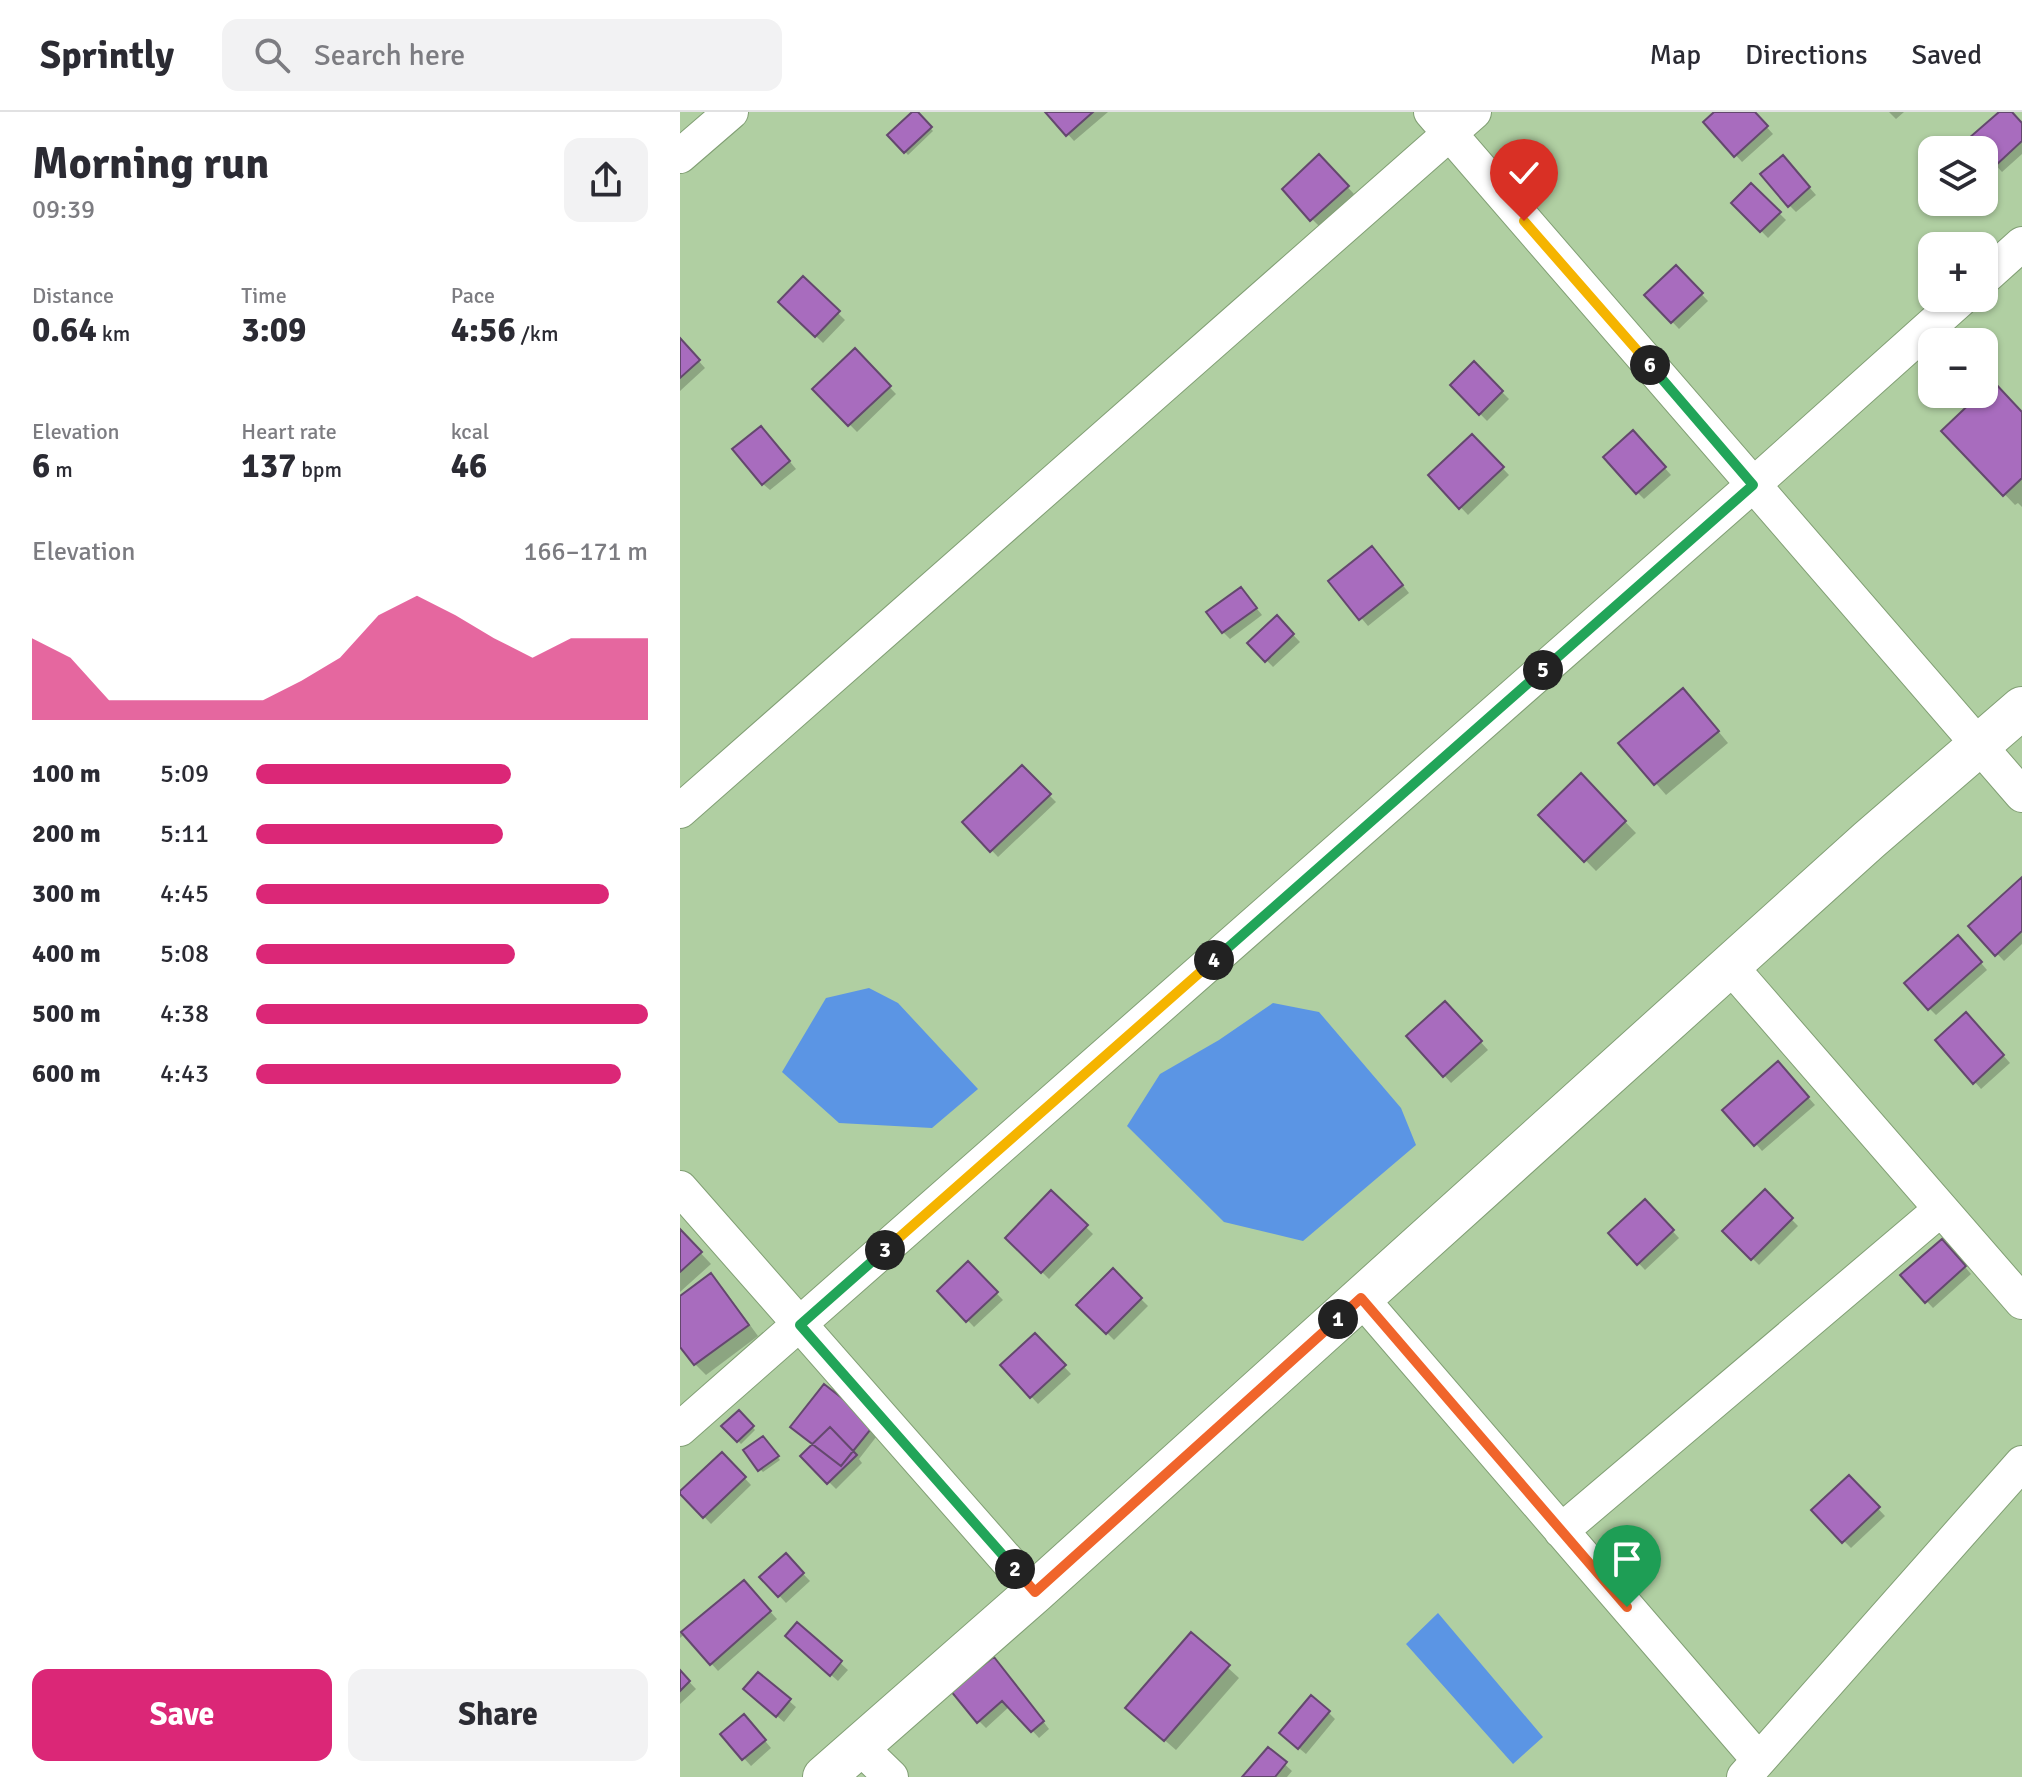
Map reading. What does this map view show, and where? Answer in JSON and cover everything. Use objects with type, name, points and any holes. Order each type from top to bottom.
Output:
[{"type":"street","points":[[680,156],[731,112]]},
{"type":"street","points":[[680,811],[1451,119],[1753,485],[2022,795]]},
{"type":"street","points":[[1998,265],[2022,244]]},
{"type":"street","points":[[680,1429],[1946,312]]},
{"type":"street","points":[[824,1777],[1035,1592],[1869,840],[2022,708]]},
{"type":"street","points":[[1730,966],[2022,1302]]},
{"type":"street","points":[[680,1188],[1035,1592]]},
{"type":"street","points":[[1561,1531],[1941,1209]]},
{"type":"street","points":[[1361,1298],[1561,1531],[1751,1768],[2022,1463]]},
{"type":"street","points":[[859,1746],[891,1777]]},
{"type":"water","points":[[869,988],[898,1003],[978,1089],[932,1128],[839,1123],[782,1072],[826,998]]},
{"type":"water","points":[[1273,1003],[1319,1012],[1401,1108],[1416,1145],[1303,1241],[1224,1222],[1127,1126],[1160,1074],[1219,1040]]},
{"type":"water","points":[[1438,1613],[1543,1737],[1513,1764],[1406,1644]]},
{"type":"building","points":[[912,112],[918,112],[932,127],[904,153],[887,135]]},
{"type":"building","points":[[1045,112],[1093,112],[1066,136]]},
{"type":"building","points":[[1714,112],[1755,112],[1768,126],[1734,157],[1703,122]]},
{"type":"building","points":[[1999,112],[2012,112],[2022,123],[2022,141],[1998,163],[1998,136],[1971,136]]},
{"type":"building","points":[[1319,154],[1349,186],[1310,221],[1282,189]]},
{"type":"building","points":[[1783,155],[1810,187],[1788,207],[1760,174]]},
{"type":"building","points":[[1751,183],[1781,212],[1760,232],[1731,203]]},
{"type":"building","points":[[1676,265],[1703,293],[1671,323],[1644,295]]},
{"type":"building","points":[[803,276],[840,311],[815,337],[778,302]]},
{"type":"building","points":[[680,338],[700,360],[680,378]]},
{"type":"building","points":[[855,348],[891,386],[848,426],[812,389]]},
{"type":"building","points":[[1474,361],[1503,391],[1479,415],[1450,385]]},
{"type":"building","points":[[1998,386],[2022,412],[2022,478],[2003,496],[1941,431],[1965,408],[1998,408]]},
{"type":"building","points":[[761,426],[790,461],[762,485],[732,449]]},
{"type":"building","points":[[1633,430],[1666,467],[1636,494],[1603,457]]},
{"type":"building","points":[[1472,434],[1504,467],[1459,509],[1428,475]]},
{"type":"building","points":[[1372,546],[1403,585],[1359,620],[1328,581]]},
{"type":"building","points":[[1241,587],[1257,608],[1222,633],[1206,612]]},
{"type":"building","points":[[1277,615],[1294,634],[1265,662],[1247,643]]},
{"type":"building","points":[[1683,688],[1719,731],[1654,785],[1618,743]]},
{"type":"building","points":[[1022,765],[1051,794],[990,852],[962,822]]},
{"type":"building","points":[[1581,773],[1626,821],[1584,862],[1538,815]]},
{"type":"building","points":[[2022,877],[2022,931],[1995,956],[1968,926]]},
{"type":"building","points":[[1958,935],[1982,962],[1928,1010],[1904,983]]},
{"type":"building","points":[[1445,1001],[1482,1041],[1443,1077],[1406,1036]]},
{"type":"building","points":[[1966,1012],[2004,1055],[1973,1084],[1935,1040]]},
{"type":"building","points":[[1778,1061],[1809,1097],[1754,1146],[1722,1110]]},
{"type":"building","points":[[1765,1189],[1793,1218],[1751,1260],[1722,1231]]},
{"type":"building","points":[[1051,1190],[1088,1225],[1041,1273],[1005,1238]]},
{"type":"building","points":[[1645,1199],[1674,1230],[1637,1265],[1608,1233]]},
{"type":"building","points":[[680,1229],[702,1252],[680,1272]]},
{"type":"building","points":[[1942,1239],[1966,1266],[1925,1303],[1900,1275]]},
{"type":"building","points":[[968,1261],[998,1292],[966,1322],[937,1291]]},
{"type":"building","points":[[1113,1268],[1142,1298],[1106,1334],[1076,1305]]},
{"type":"building","points":[[711,1273],[749,1325],[694,1365],[680,1347],[680,1296]]},
{"type":"building","points":[[1035,1333],[1066,1365],[1030,1398],[1000,1365]]},
{"type":"building","points":[[824,1384],[875,1424],[841,1466],[790,1427]]},
{"type":"building","points":[[739,1410],[754,1426],[737,1442],[721,1426]]},
{"type":"building","points":[[830,1427],[857,1455],[827,1484],[800,1456]]},
{"type":"building","points":[[763,1436],[779,1456],[758,1471],[743,1450]]},
{"type":"building","points":[[722,1452],[746,1477],[703,1518],[680,1491]]},
{"type":"building","points":[[1849,1475],[1880,1507],[1842,1543],[1811,1510]]},
{"type":"building","points":[[786,1553],[804,1573],[778,1597],[759,1577]]},
{"type":"building","points":[[744,1580],[771,1611],[710,1665],[681,1632]]},
{"type":"building","points":[[797,1622],[842,1661],[830,1676],[785,1636]]},
{"type":"building","points":[[1191,1632],[1230,1665],[1164,1741],[1125,1708]]},
{"type":"building","points":[[994,1657],[1044,1721],[1031,1732],[1002,1701],[977,1723],[950,1690]]},
{"type":"building","points":[[680,1670],[690,1681],[680,1691]]},
{"type":"building","points":[[758,1672],[791,1699],[776,1717],[743,1689]]},
{"type":"building","points":[[1311,1695],[1330,1711],[1298,1749],[1279,1733]]},
{"type":"building","points":[[744,1714],[766,1740],[742,1760],[720,1734]]},
{"type":"building","points":[[1268,1747],[1287,1762],[1275,1777],[1242,1777]]},
{"type":"route","points":[[1524,221],[1753,485],[800,1325],[1035,1592],[1361,1298],[1627,1607]]}]
